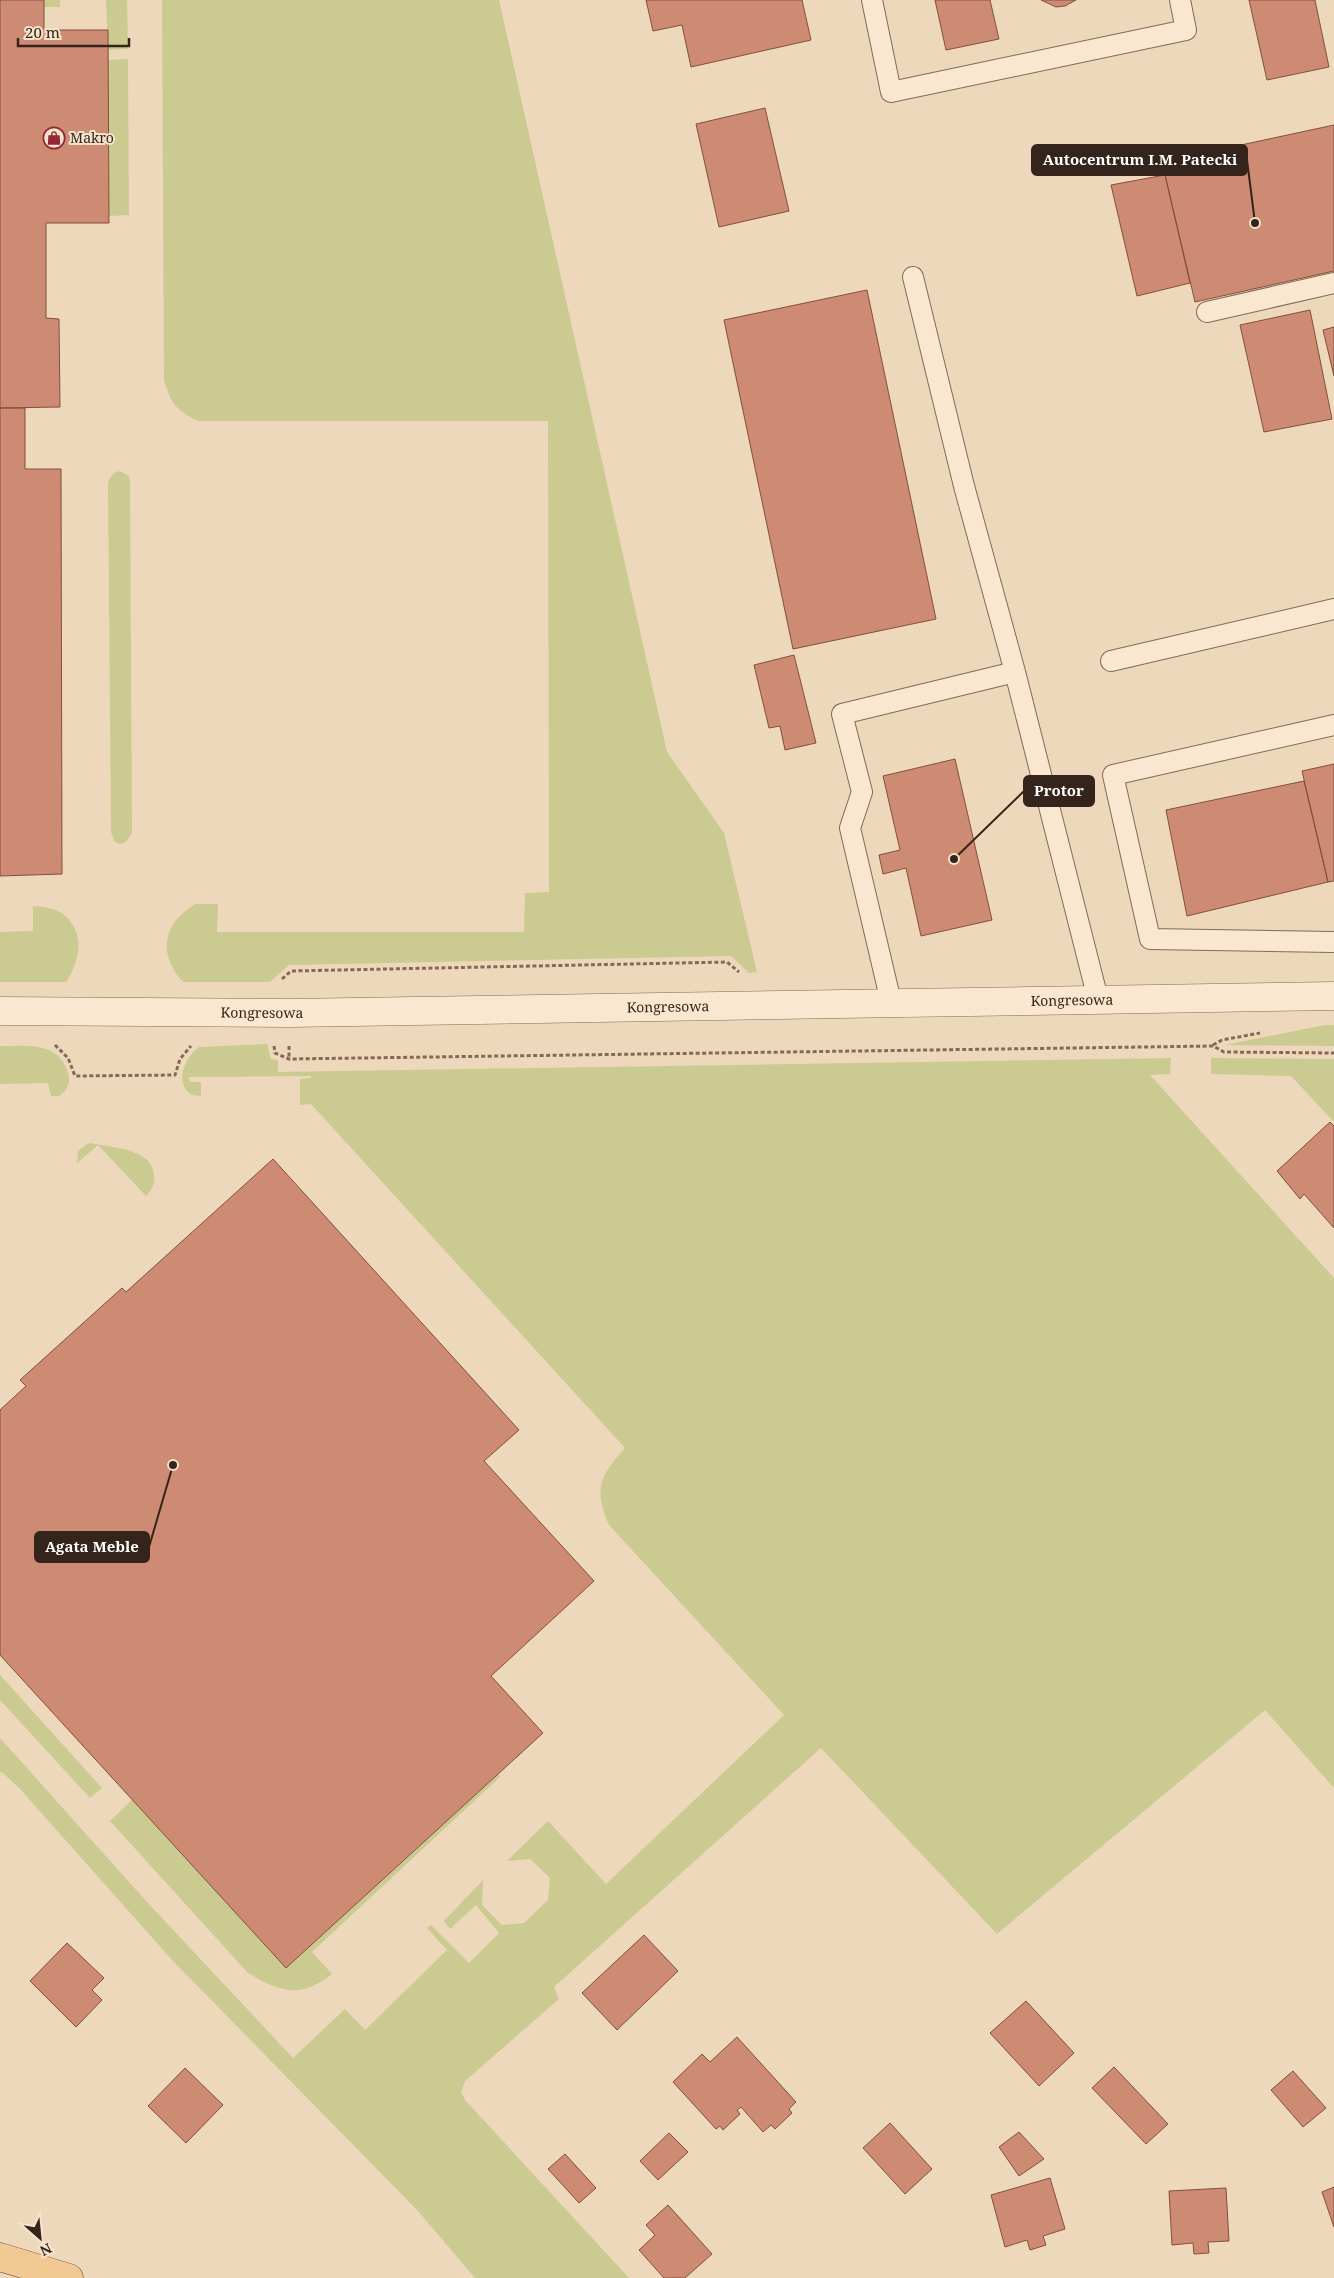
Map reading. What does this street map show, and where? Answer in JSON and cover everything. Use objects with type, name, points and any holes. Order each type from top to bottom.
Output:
[{"type":"main road","points":[[0,2257],[69,2278]]},
{"type":"street","name":"Kongresowa","points":[[0,1011],[289,1013],[1334,996]]},
{"type":"lane","points":[[872,0],[891,92],[1186,30],[1180,0]]},
{"type":"lane","points":[[913,277],[964,486],[1015,672],[1098,999]]},
{"type":"lane","points":[[1207,312],[1334,283]]},
{"type":"lane","points":[[1111,661],[1334,609]]},
{"type":"lane","points":[[891,1002],[850,828],[862,792],[842,714],[1015,672]]},
{"type":"lane","points":[[1334,725],[1113,775],[1150,939],[1334,942]]},
{"type":"path","points":[[279,982],[291,971],[717,962],[727,962],[741,973]]},
{"type":"path","points":[[273,1038],[275,1053],[289,1059],[1212,1046],[1224,1052],[1334,1053]]},
{"type":"path","points":[[51,1042],[68,1058],[75,1076],[175,1074],[180,1060],[194,1043]]},
{"type":"shaded area","points":[[44,0],[60,0],[60,7],[44,7]]},
{"type":"shaded area","points":[[106,0],[127,0],[128,49],[108,50]]},
{"type":"shaded area","points":[[162,0],[499,0],[667,752],[724,833],[757,972],[749,973],[731,956],[289,965],[270,982],[183,982],[175,971],[169,960],[167,940],[170,930],[176,921],[195,904],[218,904],[217,932],[524,932],[525,893],[549,892],[548,421],[198,421],[179,410],[169,395],[164,380]]},
{"type":"shaded area","points":[[128,59],[129,215],[109,216],[108,60]]},
{"type":"shaded area","points":[[120,471],[129,476],[130,481],[132,833],[126,842],[120,844],[115,842],[111,832],[108,483],[112,475]]},
{"type":"shaded area","points":[[33,906],[56,910],[70,921],[78,938],[75,965],[66,982],[0,982],[0,932],[33,931]]},
{"type":"shaded area","points":[[1325,1025],[1334,1025],[1334,1046],[1225,1045]]},
{"type":"shaded area","points":[[267,1044],[271,1059],[278,1060],[278,1072],[1171,1058],[1170,1074],[1150,1075],[1334,1278],[1334,1788],[1265,1710],[997,1934],[821,1748],[554,1987],[559,1999],[465,2081],[461,2092],[465,2100],[629,2278],[475,2278],[418,2211],[173,1961],[20,1789],[2,1772],[0,1773],[0,1738],[147,1902],[293,2058],[345,2009],[365,2030],[447,1950],[427,1928],[431,1925],[469,1963],[499,1933],[476,1905],[450,1929],[444,1921],[483,1880],[482,1905],[502,1925],[524,1923],[548,1900],[550,1878],[530,1859],[507,1861],[548,1821],[606,1884],[784,1715],[609,1525],[600,1492],[605,1475],[625,1448],[311,1104],[300,1105],[300,1079],[311,1078],[311,1076],[189,1077],[190,1082],[201,1082],[201,1096],[192,1095],[186,1090],[183,1084],[183,1070],[189,1057],[199,1047]]},
{"type":"shaded area","points":[[0,1046],[31,1046],[50,1050],[64,1063],[69,1080],[66,1089],[59,1096],[51,1096],[48,1083],[0,1084]]},
{"type":"shaded area","points":[[1211,1058],[1334,1059],[1334,1122],[1291,1076],[1211,1074]]},
{"type":"shaded area","points":[[91,1143],[120,1148],[139,1154],[146,1159],[152,1166],[154,1175],[153,1187],[148,1194],[146,1196],[98,1145],[77,1163],[78,1151]]},
{"type":"shaded area","points":[[0,1675],[102,1788],[90,1798],[0,1700]]},
{"type":"shaded area","points":[[499,1774],[500,1777],[312,1952],[332,1974],[321,1982],[300,1990],[290,1990],[270,1985],[248,1973],[110,1821],[132,1800],[286,1968]]},
{"type":"building","name":"Makro","points":[[0,0],[44,0],[44,30],[108,30],[109,223],[46,223],[46,318],[59,319],[60,407],[0,408]]},
{"type":"building","points":[[646,0],[802,0],[811,40],[691,67],[682,25],[653,31]]},
{"type":"building","points":[[935,0],[990,0],[999,39],[946,50]]},
{"type":"building","points":[[1041,0],[1076,0],[1065,6],[1056,7]]},
{"type":"building","points":[[1249,0],[1315,0],[1329,67],[1267,80]]},
{"type":"building","points":[[765,108],[789,211],[719,227],[696,124]]},
{"type":"building","points":[[1334,125],[1334,271],[1195,302],[1162,162]]},
{"type":"building","points":[[1165,175],[1190,283],[1137,296],[1111,185]]},
{"type":"building","points":[[867,290],[936,619],[793,649],[724,320]]},
{"type":"building","points":[[1310,310],[1332,419],[1264,432],[1240,325]]},
{"type":"building","points":[[1334,327],[1334,376],[1323,330]]},
{"type":"building","points":[[0,408],[25,408],[25,469],[61,469],[62,874],[0,876]]},
{"type":"building","points":[[794,655],[816,743],[785,750],[780,726],[769,728],[754,665]]},
{"type":"building","points":[[955,759],[992,920],[921,936],[906,868],[883,874],[879,855],[900,850],[883,776]]},
{"type":"building","points":[[1334,764],[1334,881],[1328,882],[1302,771]]},
{"type":"building","points":[[1304,781],[1328,882],[1187,916],[1166,810]]},
{"type":"building","points":[[1330,1122],[1334,1126],[1334,1228],[1304,1194],[1300,1199],[1277,1171]]},
{"type":"building","points":[[273,1159],[519,1430],[484,1461],[594,1581],[491,1676],[543,1733],[286,1968],[0,1655],[0,1410],[26,1386],[20,1380],[122,1288],[126,1292]]},
{"type":"building","points":[[644,1935],[678,1971],[617,2030],[582,1993]]},
{"type":"building","points":[[67,1943],[104,1978],[92,1990],[102,2000],[76,2027],[30,1981]]},
{"type":"building","points":[[1026,2001],[1074,2053],[1039,2086],[990,2033]]},
{"type":"building","points":[[737,2037],[796,2102],[789,2109],[792,2113],[775,2129],[771,2125],[763,2132],[741,2107],[737,2110],[740,2114],[723,2130],[720,2126],[716,2129],[673,2082],[702,2054],[710,2062]]},
{"type":"building","points":[[1114,2067],[1168,2124],[1146,2144],[1092,2088]]},
{"type":"building","points":[[185,2068],[223,2105],[186,2143],[148,2106]]},
{"type":"building","points":[[1293,2071],[1326,2108],[1303,2127],[1271,2090]]},
{"type":"building","points":[[890,2123],[932,2169],[905,2194],[863,2148]]},
{"type":"building","points":[[1019,2132],[1044,2159],[1019,2176],[999,2147]]},
{"type":"building","points":[[669,2133],[688,2152],[658,2180],[640,2161]]},
{"type":"building","points":[[565,2154],[596,2188],[579,2203],[548,2169]]},
{"type":"building","points":[[1050,2178],[1065,2229],[1043,2236],[1046,2245],[1030,2250],[1027,2240],[1005,2247],[991,2195]]},
{"type":"building","points":[[1334,2187],[1334,2227],[1322,2192]]},
{"type":"building","points":[[1226,2188],[1229,2241],[1208,2242],[1209,2253],[1194,2254],[1193,2243],[1172,2245],[1169,2191]]},
{"type":"building","points":[[668,2205],[712,2254],[685,2278],[664,2278],[639,2250],[655,2235],[646,2225]]},
{"type":"place","name":"Makro","points":[[54,138]]},
{"type":"place","name":"Autocentrum I.M. Patecki","points":[[1255,223]]},
{"type":"place","name":"Protor","points":[[954,859]]},
{"type":"place","name":"Agata Meble","points":[[173,1465]]}]
